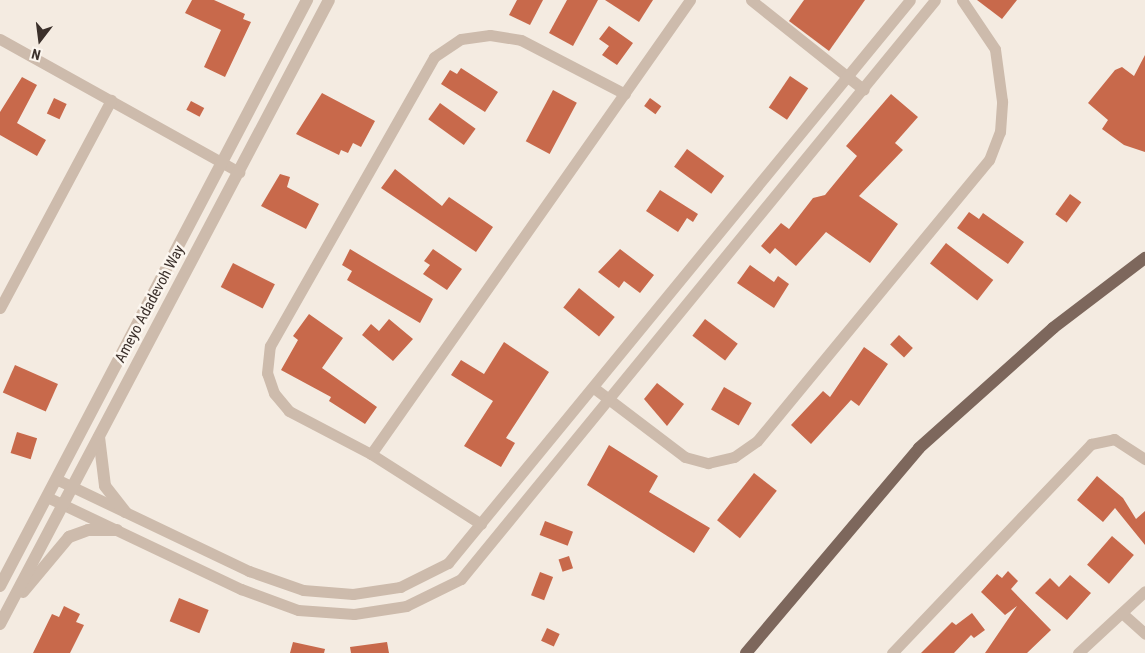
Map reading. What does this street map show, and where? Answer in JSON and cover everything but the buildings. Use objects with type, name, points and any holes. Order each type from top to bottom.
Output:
[{"type":"main road","points":[[746,653],[919,448],[1053,328],[1145,258]]},
{"type":"street","name":"Ameyo Adadevoh Way","points":[[0,586],[5,567],[47,497],[307,0]]},
{"type":"street","name":"Ameyo Adadevoh Way","points":[[0,623],[329,0]]},
{"type":"street","points":[[371,454],[690,0]]},
{"type":"street","points":[[751,0],[864,90]]},
{"type":"street","points":[[56,479],[258,574],[302,590],[353,594],[400,587],[448,563],[849,78],[910,0]]},
{"type":"street","points":[[47,497],[241,589],[298,610],[354,614],[406,606],[461,579],[610,401],[864,90],[935,0]]},
{"type":"street","points":[[594,388],[685,457],[717,461],[734,457],[757,441],[989,160],[1000,132],[1002,102],[996,49],[962,0]]},
{"type":"street","points":[[481,524],[371,454],[290,411],[274,393],[267,373],[270,346],[434,57],[461,39],[490,35],[521,40],[625,94]]},
{"type":"street","points":[[0,39],[239,172]]},
{"type":"street","points":[[0,308],[111,100]]},
{"type":"street","points":[[99,437],[105,486],[125,512]]},
{"type":"street","points":[[892,653],[1091,444],[1114,440],[1145,459]]},
{"type":"street","points":[[0,623],[69,537],[88,530],[117,530]]},
{"type":"street","points":[[1078,653],[1145,591]]},
{"type":"street","points":[[1122,613],[1145,634]]}]
